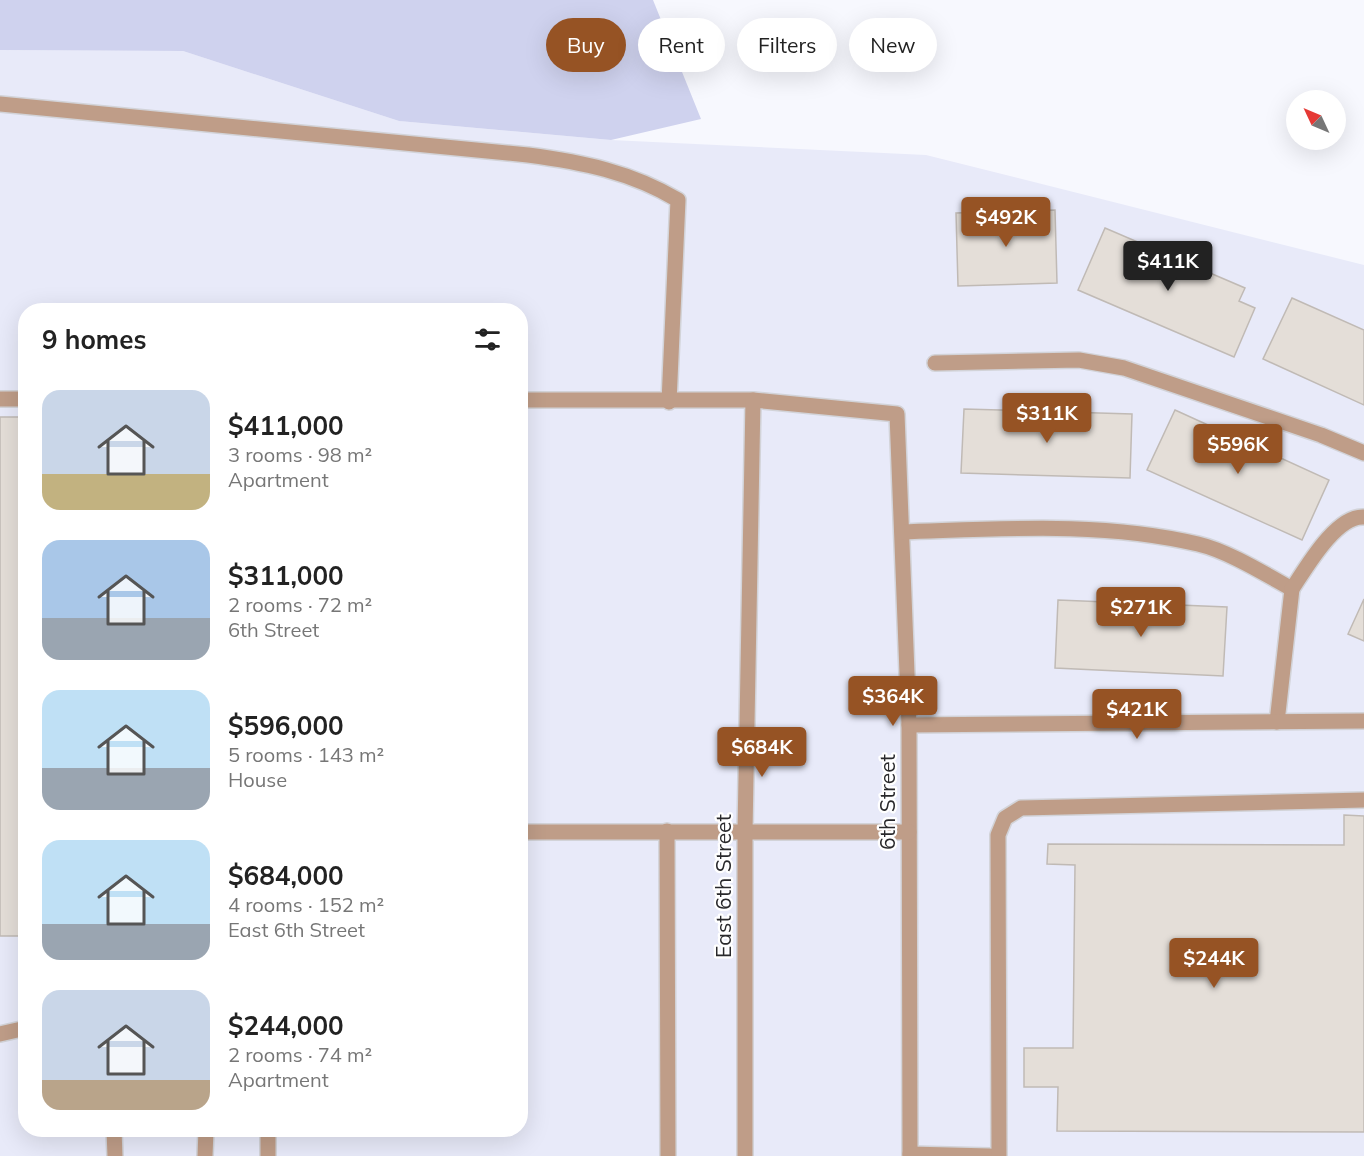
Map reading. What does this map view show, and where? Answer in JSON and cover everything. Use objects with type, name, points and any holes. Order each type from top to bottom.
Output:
[{"type":"street","points":[[0,105],[528,155],[610,170],[650,183],[678,200],[669,402]]},
{"type":"street","points":[[935,363],[1080,360],[1124,368],[1321,435],[1364,453]]},
{"type":"street","points":[[0,399],[18,399]]},
{"type":"street","points":[[528,400],[669,402],[753,400]]},
{"type":"street","name":"6th Street","points":[[753,400],[897,414],[909,725],[910,1155]]},
{"type":"street","name":"East 6th Street","points":[[746,1156],[745,831],[753,400]]},
{"type":"street","points":[[1277,722],[1292,589],[1311,559],[1342,523],[1356,516],[1364,517]]},
{"type":"street","points":[[902,532],[1061,528],[1120,531],[1200,544],[1292,589]]},
{"type":"street","points":[[909,725],[1364,721]]},
{"type":"street","points":[[999,1156],[998,835],[1005,818],[1021,808],[1364,800]]},
{"type":"street","points":[[667,831],[668,1156]]},
{"type":"street","points":[[528,832],[909,832]]},
{"type":"street","points":[[0,1034],[18,1030]]},
{"type":"street","points":[[114,1137],[115,1156]]},
{"type":"street","points":[[205,1156],[206,1137]]},
{"type":"street","points":[[268,1137],[268,1156]]},
{"type":"street","points":[[910,1155],[990,1156]]},
{"type":"shaded area","points":[[0,0],[653,0],[660,18],[638,18],[638,72],[682,72],[701,119],[611,140],[399,121],[183,51],[0,50]]},
{"type":"shaded area","points":[[0,50],[183,51],[399,121],[611,140],[926,155],[1364,265],[1364,1156],[0,1156]]},
{"type":"building","points":[[1055,210],[1057,283],[958,286],[956,213]]},
{"type":"building","points":[[1105,228],[1245,288],[1239,301],[1255,308],[1234,357],[1078,290]]},
{"type":"building","points":[[1292,298],[1364,330],[1364,405],[1263,359]]},
{"type":"building","points":[[964,409],[1132,414],[1130,478],[961,473]]},
{"type":"building","points":[[1175,410],[1329,480],[1302,540],[1147,470]]},
{"type":"building","points":[[0,417],[18,417],[18,936],[0,936]]},
{"type":"building","points":[[1364,599],[1364,641],[1348,634]]},
{"type":"building","points":[[1058,600],[1227,607],[1223,676],[1055,668]]},
{"type":"building","points":[[1344,815],[1364,816],[1364,1132],[1057,1131],[1058,1087],[1024,1087],[1024,1048],[1073,1048],[1075,865],[1047,864],[1048,844],[1344,845]]}]
